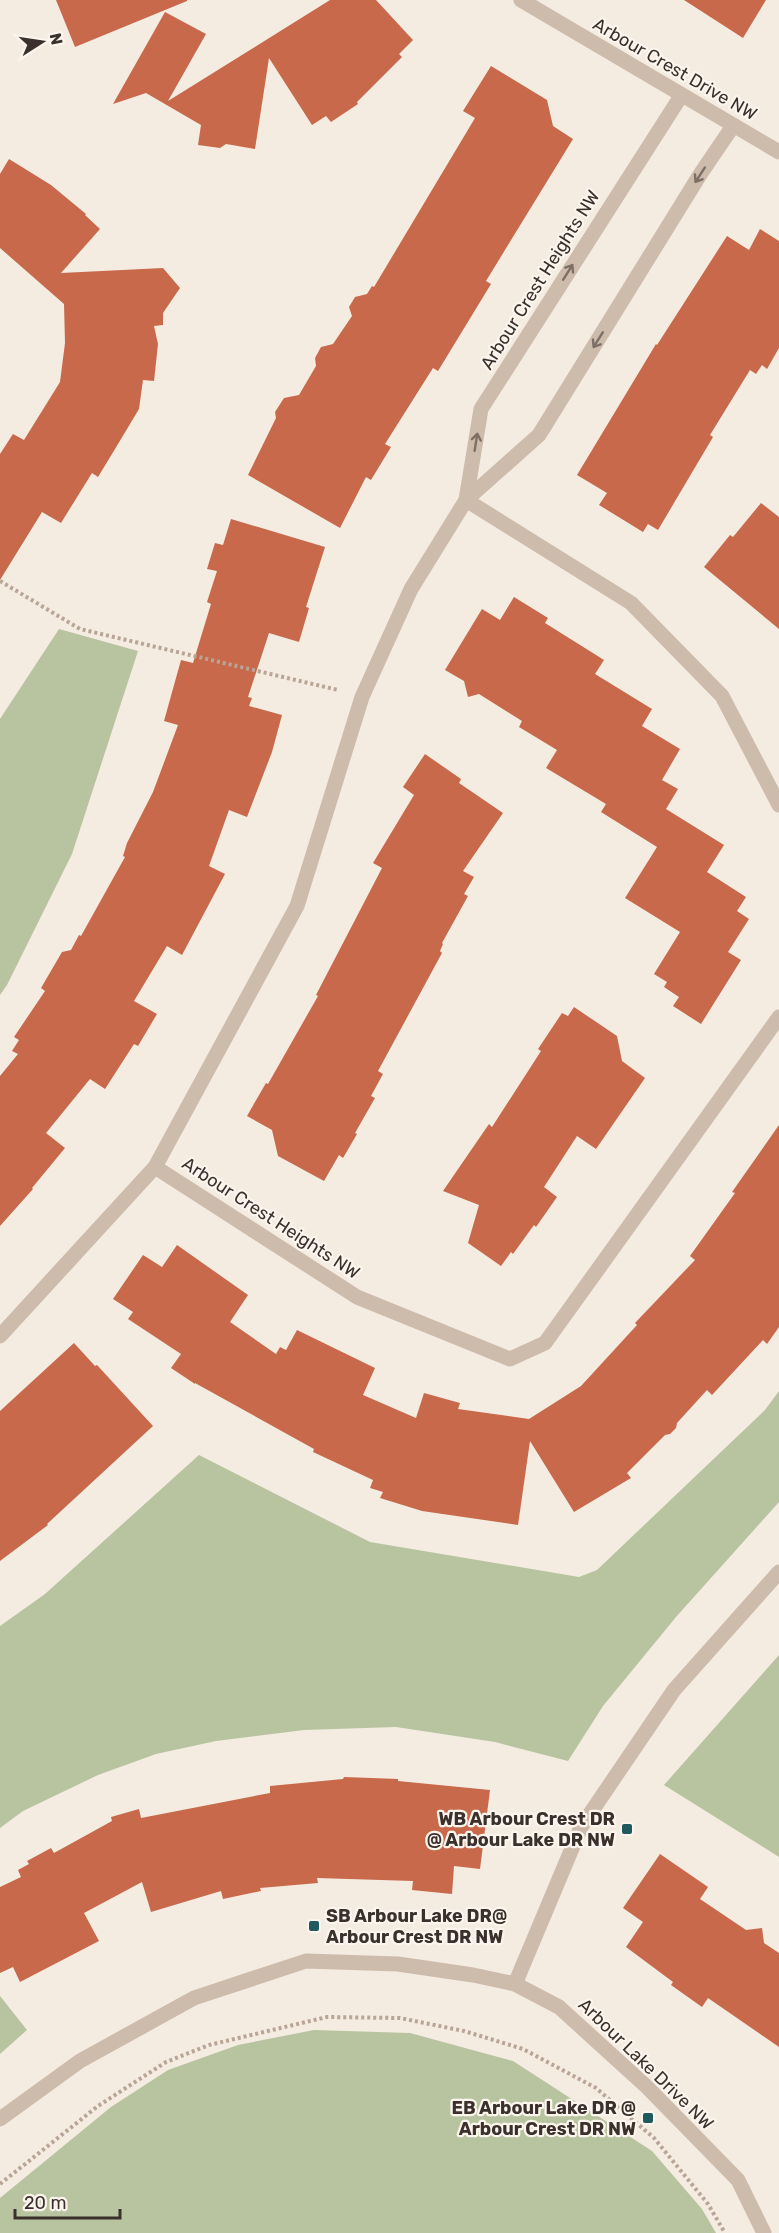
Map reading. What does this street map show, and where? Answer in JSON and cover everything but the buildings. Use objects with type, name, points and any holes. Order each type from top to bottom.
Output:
[{"type":"street","name":"Arbour Crest Drive NW","points":[[520,0],[779,152]]},
{"type":"street","name":"Arbour Crest Heights NW","points":[[466,500],[481,409],[681,96]]},
{"type":"street","name":"Arbour Crest Heights NW","points":[[733,126],[701,173],[539,435],[466,500],[411,589],[362,697],[297,906],[155,1167],[357,1297],[510,1359],[545,1343],[779,1017]]},
{"type":"street","points":[[466,500],[631,603],[722,696],[779,805]]},
{"type":"street","points":[[0,1336],[155,1167]]},
{"type":"street","points":[[515,1984],[531,1948],[540,1919],[581,1827],[674,1690],[779,1572]]},
{"type":"street","name":"Arbour Lake Drive NW","points":[[0,2119],[80,2061],[194,1998],[306,1961],[398,1964],[473,1975],[515,1984],[559,2007],[647,2087],[738,2180],[764,2233]]},
{"type":"path","points":[[0,581],[80,629],[362,697]]},
{"type":"path","points":[[0,2184],[98,2106],[166,2062],[209,2045],[327,2017],[400,2018],[464,2031],[523,2049],[596,2088],[654,2138],[708,2204],[725,2233]]},
{"type":"green space","points":[[59,629],[138,651],[72,854],[0,995],[0,719]]},
{"type":"green space","points":[[779,1391],[779,1502],[676,1617],[603,1706],[568,1761],[495,1742],[396,1727],[304,1730],[216,1741],[156,1754],[98,1775],[23,1811],[0,1828],[0,1626],[45,1594],[199,1455],[370,1542],[579,1577],[597,1570],[765,1410]]},
{"type":"green space","points":[[779,1655],[779,1857],[664,1785]]},
{"type":"green space","points":[[0,1996],[27,2030],[0,2054]]},
{"type":"green space","points":[[314,2030],[410,2033],[513,2061],[652,2151],[702,2209],[716,2233],[0,2233],[0,2198],[111,2107],[168,2070],[238,2045]]},
{"type":"place","name":"WB Arbour Crest DR @ Arbour Lake DR NW","points":[[627,1829]]},
{"type":"place","name":"SB Arbour Lake DR@ Arbour Crest DR NW","points":[[314,1926]]},
{"type":"place","name":"EB Arbour Lake DR @ Arbour Crest DR NW","points":[[648,2118]]}]
